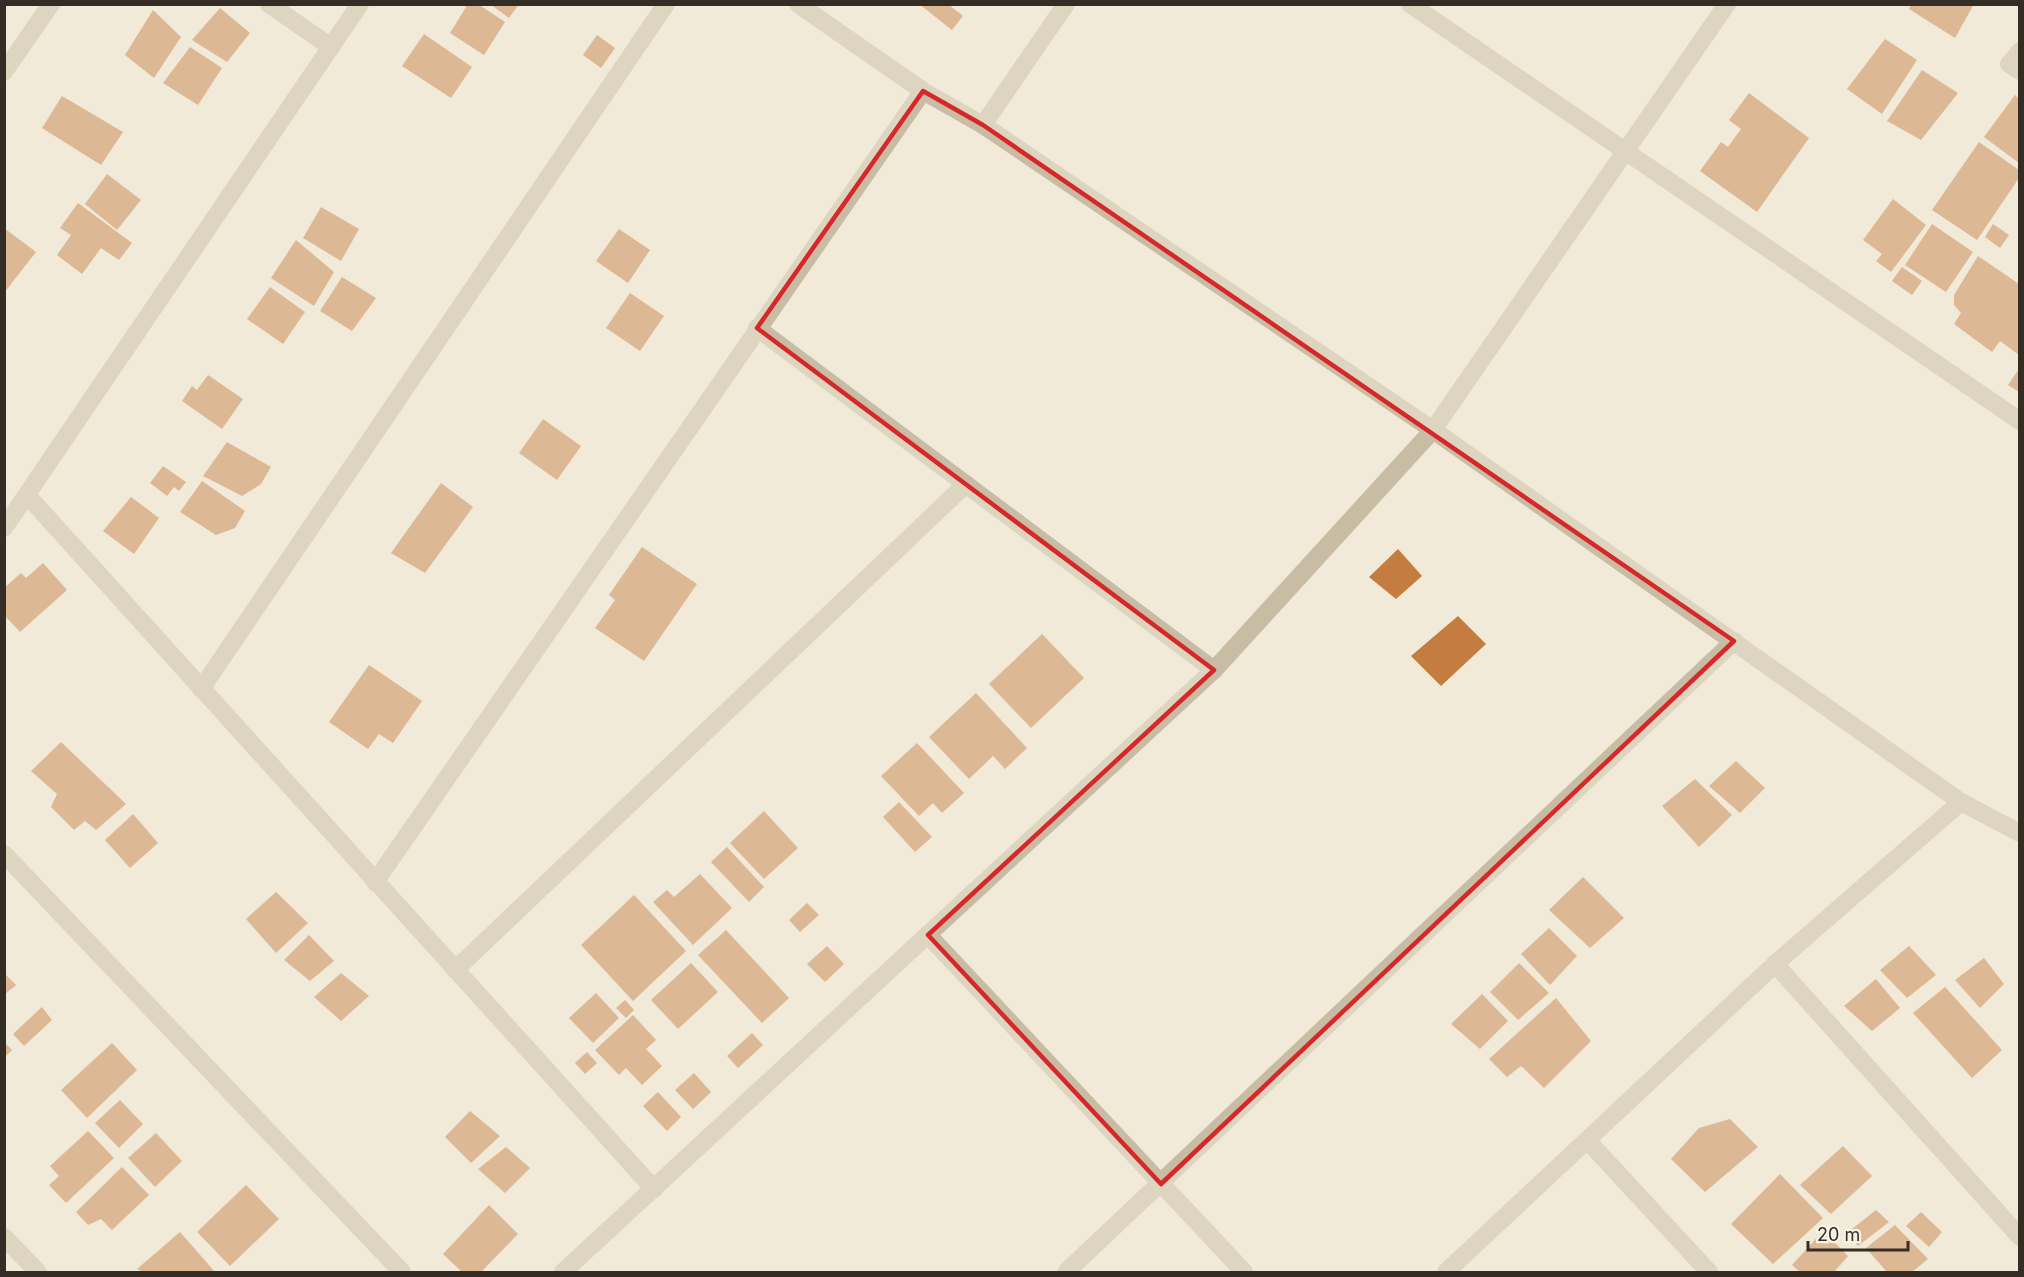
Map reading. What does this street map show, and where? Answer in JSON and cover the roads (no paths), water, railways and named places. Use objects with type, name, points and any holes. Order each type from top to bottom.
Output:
[{"type":"street","points":[[4,72],[51,4]]},
{"type":"street","points":[[269,4],[331,47]]},
{"type":"street","points":[[4,528],[360,4]]},
{"type":"street","points":[[201,689],[666,4]]},
{"type":"street","points":[[798,4],[923,91],[983,125],[1433,430],[1961,802],[2019,833]]},
{"type":"street","points":[[983,125],[1066,4]]},
{"type":"street","points":[[1410,4],[2019,421]]},
{"type":"street","points":[[563,1272],[1214,670],[1433,430],[1727,4]]},
{"type":"street","points":[[2019,51],[2009,64],[2019,71]]},
{"type":"street","points":[[375,882],[923,91]]},
{"type":"street","points":[[757,328],[1214,670]]},
{"type":"street","points":[[455,970],[966,484]]},
{"type":"street","points":[[27,495],[654,1190]]},
{"type":"street","points":[[1066,1272],[1734,641]]},
{"type":"street","points":[[1446,1272],[1775,964],[1961,802]]},
{"type":"street","points":[[4,854],[402,1272]]},
{"type":"street","points":[[928,935],[1244,1272]]},
{"type":"street","points":[[1775,964],[2019,1237]]},
{"type":"street","points":[[1587,1140],[1709,1272]]},
{"type":"street","points":[[4,1237],[38,1272]]}]
